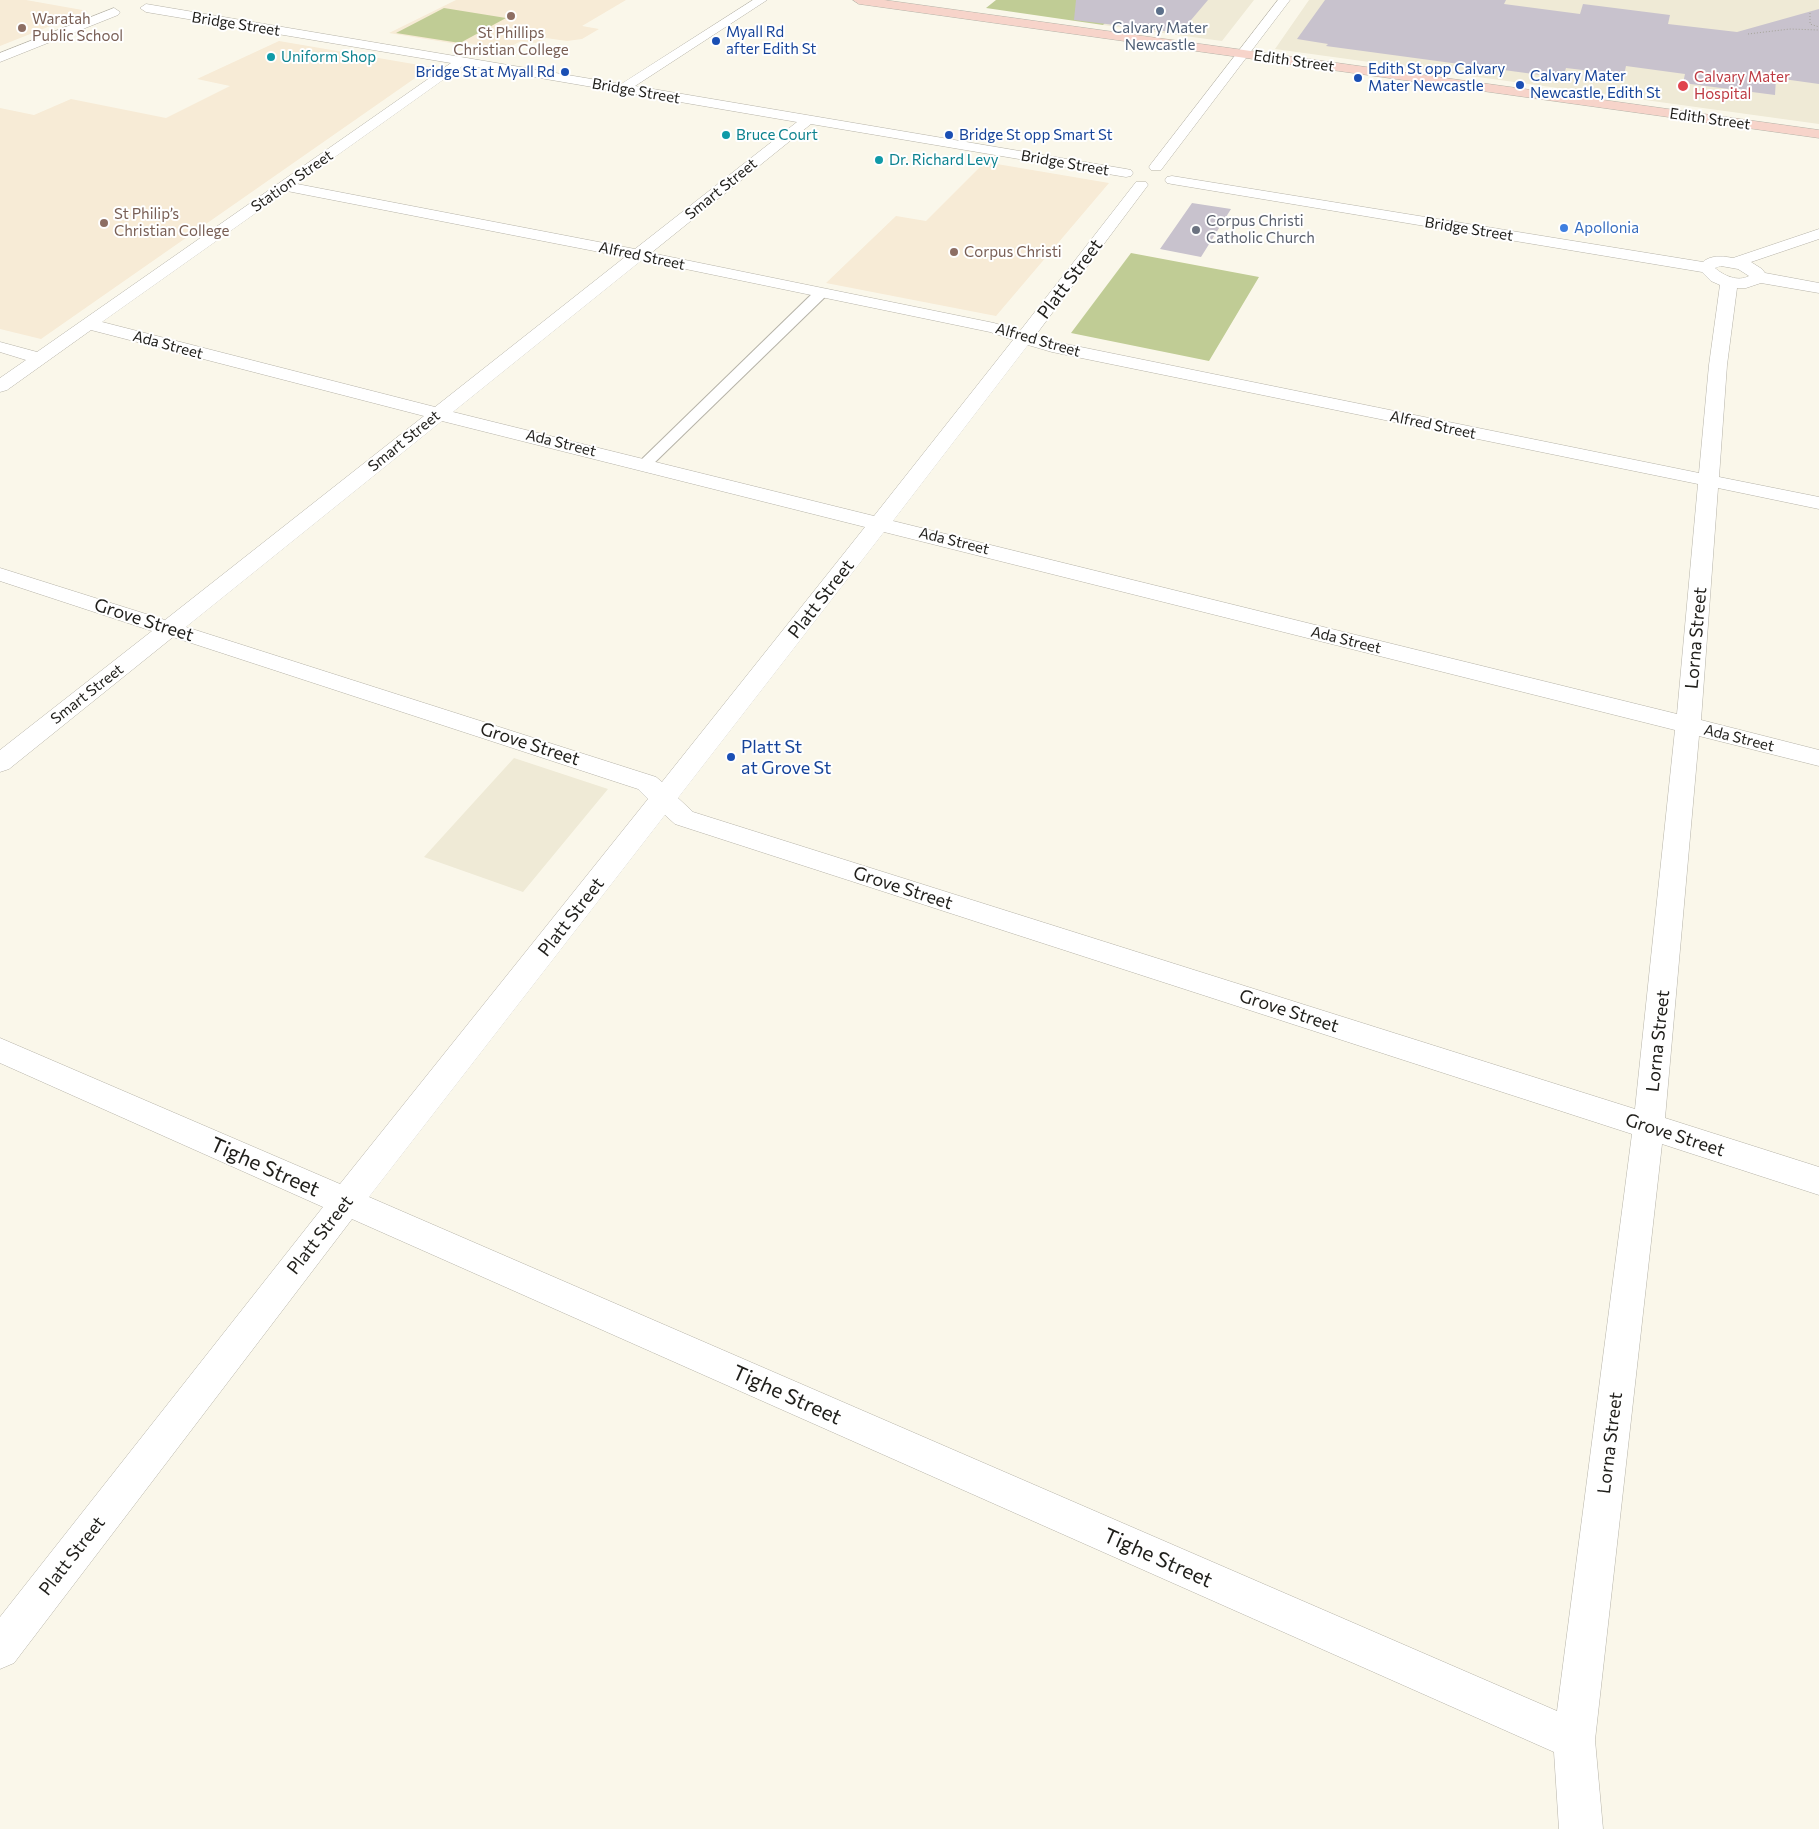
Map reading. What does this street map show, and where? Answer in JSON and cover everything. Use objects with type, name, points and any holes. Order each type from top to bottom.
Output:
[{"type":"main road","name":"Edith Street","points":[[859,0],[1819,134]]},
{"type":"street","points":[[622,89],[761,0]]},
{"type":"street","points":[[1156,168],[1216,92],[1242,54],[1284,0]]},
{"type":"street","points":[[0,58],[126,6]]},
{"type":"street","name":"Bridge Street","points":[[126,6],[1126,173]]},
{"type":"street","name":"Station Street","points":[[0,386],[462,61]]},
{"type":"street","name":"Smart Street","points":[[0,764],[437,413],[808,120]]},
{"type":"street","points":[[1140,167],[1156,168],[1169,172],[1172,176],[1157,184],[1130,181],[1125,176],[1126,173],[1131,169],[1140,167]]},
{"type":"street","name":"Bridge Street","points":[[1157,184],[1724,271]]},
{"type":"street","name":"Platt Street","points":[[0,1649],[346,1202],[1025,338],[1157,184]]},
{"type":"street","name":"Alfred Street","points":[[285,186],[639,255],[1007,331],[1052,347],[1819,503]]},
{"type":"street","points":[[1724,271],[1819,234]]},
{"type":"street","points":[[1724,271],[1748,283],[1758,277],[1819,288]]},
{"type":"street","name":"Lorna Street","points":[[1581,1829],[1574,1740],[1649,1127],[1688,726],[1709,481],[1724,271]]},
{"type":"street","name":"Ada Street","points":[[88,324],[1819,758]]},
{"type":"street","points":[[0,347],[40,358]]},
{"type":"street","name":"Grove Street","points":[[0,574],[647,782],[684,818],[1819,1181]]},
{"type":"street","name":"Tighe Street","points":[[0,1050],[1574,1740]]},
{"type":"lane","points":[[644,464],[821,293]]},
{"type":"path","points":[[1810,13],[1810,24],[1819,29]]},
{"type":"path","points":[[1748,34],[1790,29],[1819,29]]},
{"type":"shaded area","name":"Waratah Public School","points":[[0,0],[26,0],[88,11],[0,46]]},
{"type":"shaded area","name":"St Phillips Christian College","points":[[456,0],[626,0],[582,26],[599,29],[582,39],[567,41],[546,38],[536,43],[521,41],[506,49],[467,43],[463,45],[389,33]]},
{"type":"shaded area","points":[[1128,0],[1254,0],[1222,41],[1103,25]]},
{"type":"shaded area","name":"Calvary Mater Hospital","points":[[1309,0],[1819,0],[1819,124],[1275,49]]},
{"type":"shaded area","name":"St Philip’s Christian College","points":[[279,41],[431,67],[41,339],[0,329],[0,108],[34,115],[71,99],[166,118],[230,86],[197,79]]},
{"type":"shaded area","name":"Corpus Christi","points":[[985,162],[1109,183],[996,316],[826,283],[896,216],[926,221]]},
{"type":"shaded area","points":[[514,758],[608,789],[523,892],[424,857]]},
{"type":"green space","points":[[996,0],[1128,0],[1103,25],[986,8]]},
{"type":"green space","points":[[444,8],[506,18],[460,43],[396,33]]},
{"type":"green space","points":[[1131,253],[1259,277],[1209,361],[1071,333]]},
{"type":"building","name":"Calvary Mater Newcastle","points":[[1076,0],[1208,0],[1180,33],[1074,20]]},
{"type":"building","name":"Calvary Mater Hospital","points":[[1325,0],[1506,0],[1504,4],[1580,14],[1583,4],[1670,15],[1668,24],[1737,32],[1819,9],[1819,84],[1776,78],[1775,95],[1683,83],[1685,74],[1626,66],[1624,75],[1566,68],[1563,78],[1326,46],[1328,44],[1297,39]]},
{"type":"building","name":"Corpus Christi Catholic Church","points":[[1192,203],[1231,209],[1201,257],[1160,249]]},
{"type":"place","name":"Calvary Mater Newcastle","points":[[1160,11]]},
{"type":"place","name":"St Phillips Christian College","points":[[511,16]]},
{"type":"place","name":"Waratah Public School","points":[[22,28]]},
{"type":"place","name":"Myall Rd after Edith St","points":[[716,41]]},
{"type":"place","name":"Uniform Shop","points":[[271,57]]},
{"type":"place","name":"Bridge St at Myall Rd","points":[[565,72]]},
{"type":"place","name":"Edith St opp Calvary Mater Newcastle","points":[[1358,78]]},
{"type":"place","name":"Calvary Mater Newcastle, Edith St","points":[[1520,85]]},
{"type":"place","name":"Calvary Mater Hospital","points":[[1683,86]]},
{"type":"place","name":"Bruce Court","points":[[726,135]]},
{"type":"place","name":"Bridge St opp Smart St","points":[[949,135]]},
{"type":"place","name":"Dr. Richard Levy","points":[[879,160]]},
{"type":"place","name":"St Philip’s Christian College","points":[[104,223]]},
{"type":"place","name":"Apollonia","points":[[1564,228]]},
{"type":"place","name":"Corpus Christi Catholic Church","points":[[1196,230]]},
{"type":"place","name":"Corpus Christi","points":[[954,252]]},
{"type":"place","name":"Platt St at Grove St","points":[[731,757]]}]
